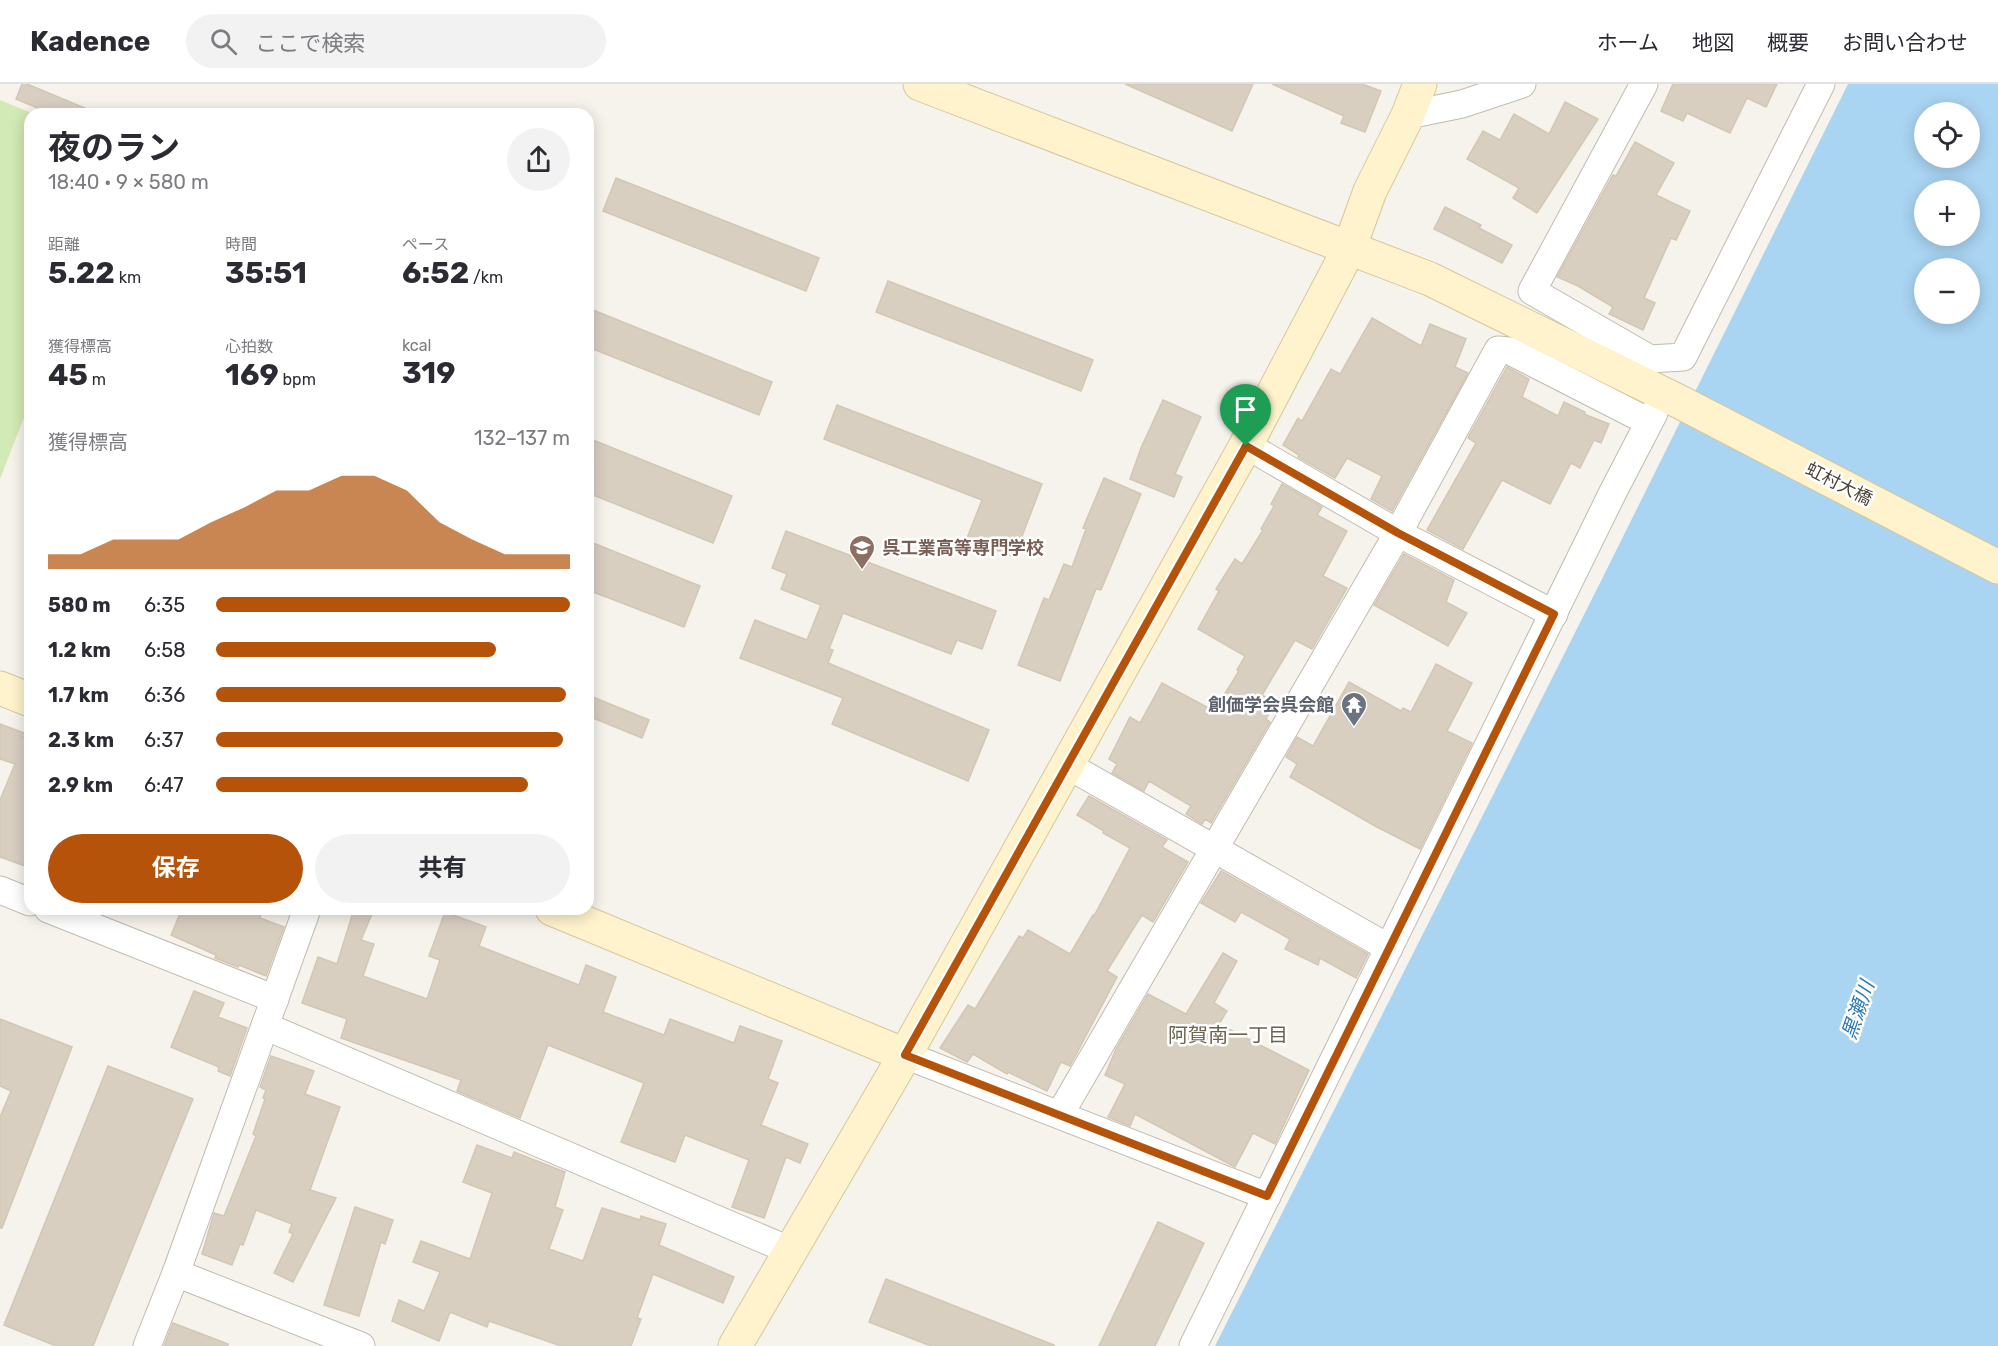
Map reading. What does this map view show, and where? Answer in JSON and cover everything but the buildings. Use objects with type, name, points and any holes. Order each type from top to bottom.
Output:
[{"type":"street","name":"虹村大橋","points":[[920,84],[1430,279],[1668,394],[1998,567]]},
{"type":"street","points":[[735,1346],[905,1055],[1246,446],[1349,249],[1371,191],[1408,115],[1420,84]]},
{"type":"street","points":[[1408,115],[1462,104],[1522,84]]},
{"type":"street","points":[[1644,84],[1532,291],[1650,360],[1668,394]]},
{"type":"street","points":[[1193,1346],[1613,492],[1668,394],[1821,84]]},
{"type":"street","points":[[1060,1114],[1398,533],[1498,350],[1510,351],[1668,394]]},
{"type":"street","points":[[1246,446],[1398,533],[1554,614]]},
{"type":"street","points":[[0,688],[24,698]]},
{"type":"street","points":[[1067,765],[1389,948]]},
{"type":"street","points":[[0,890],[24,900]]},
{"type":"street","points":[[63,915],[275,999]]},
{"type":"street","points":[[147,1346],[176,1273],[305,915]]},
{"type":"street","points":[[567,915],[905,1055],[1267,1196]]},
{"type":"street","points":[[265,1026],[791,1251]]},
{"type":"street","points":[[176,1273],[361,1346]]},
{"type":"green space","points":[[0,100],[24,110],[24,417],[0,479]]},
{"type":"water","name":"黒瀬川","points":[[1848,84],[1998,84],[1998,1346],[1215,1346],[1599,585]]},
{"type":"place","name":"呉工業高等専門学校","points":[[862,571]]},
{"type":"place","name":"創価学会呉会館","points":[[1354,728]]},
{"type":"district","name":"阿賀南一丁目","points":[[1228,1035]]},
{"type":"route","points":[[1246,446],[1398,533],[1554,614],[1267,1196],[905,1055],[1246,446]]}]
